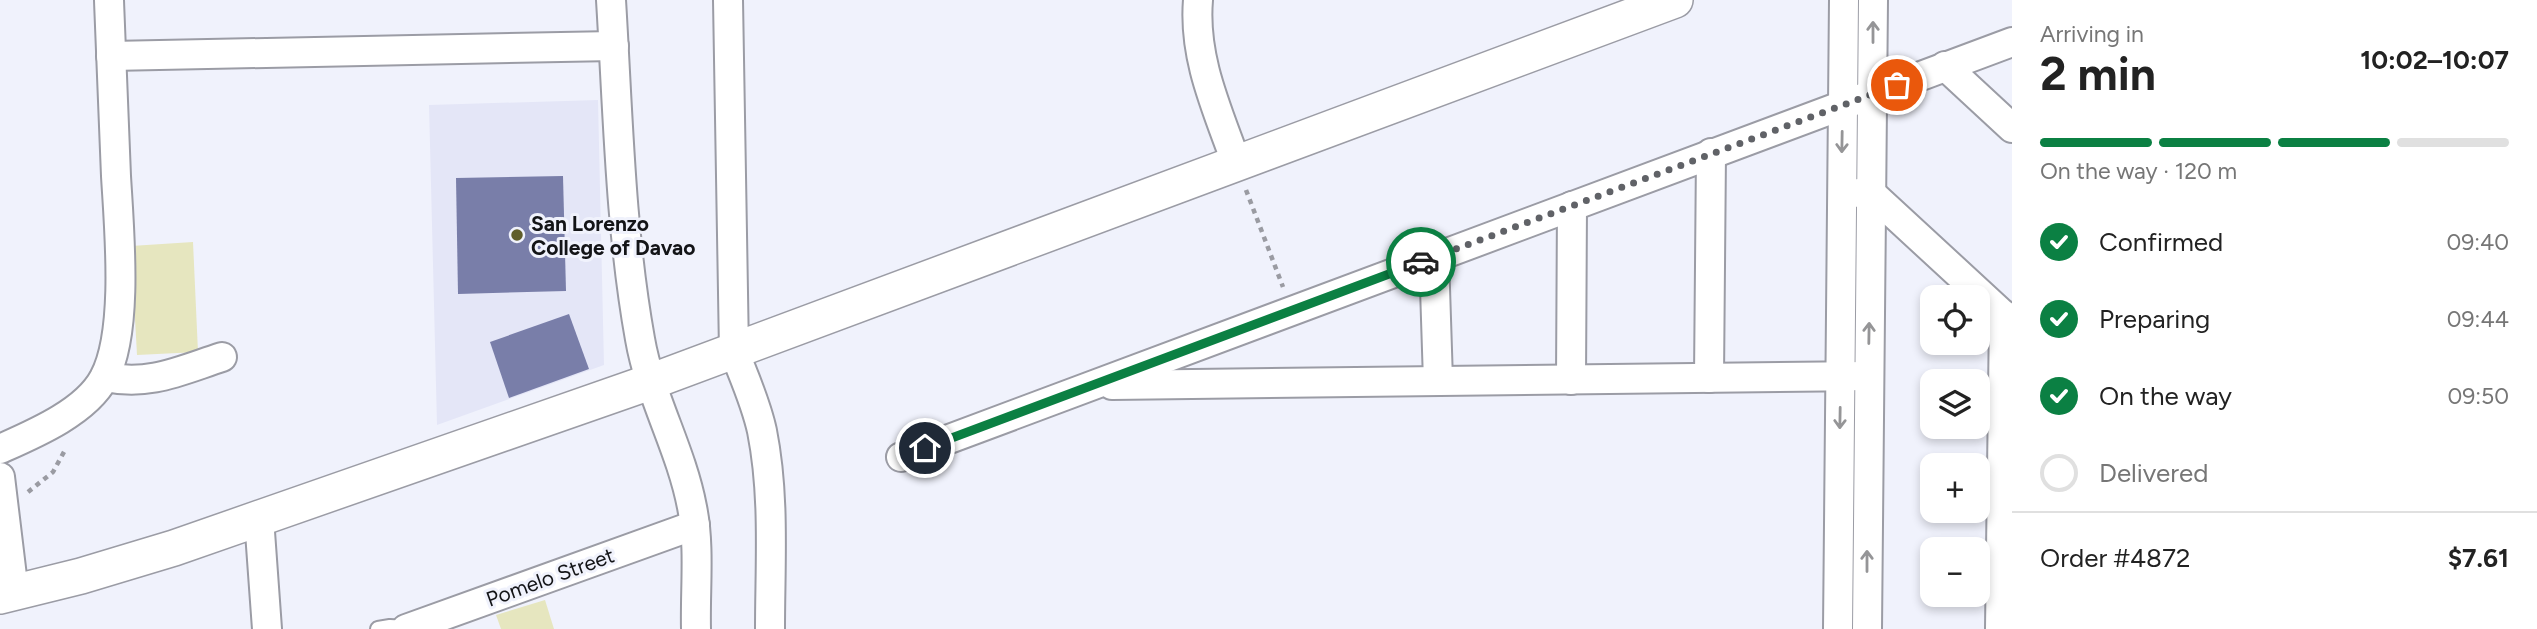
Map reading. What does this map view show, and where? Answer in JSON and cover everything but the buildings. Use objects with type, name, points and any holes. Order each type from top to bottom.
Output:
[{"type":"street","points":[[0,449],[46,428],[90,397],[105,377],[114,346],[121,272],[109,0]]},
{"type":"street","points":[[611,0],[626,238],[640,341],[650,382],[681,466],[695,525],[696,629]]},
{"type":"street","points":[[727,0],[733,351],[752,396],[762,429],[767,460],[770,629]]},
{"type":"street","points":[[1198,0],[1196,18],[1200,58],[1237,165]]},
{"type":"street","points":[[0,477],[4,508],[7,594],[174,548],[650,382],[1675,0]]},
{"type":"street","points":[[1838,629],[1844,0]]},
{"type":"street","points":[[1867,629],[1873,0]]},
{"type":"street","points":[[901,457],[2012,42]]},
{"type":"street","points":[[111,56],[614,46]]},
{"type":"street","points":[[1945,66],[2012,128]]},
{"type":"street","points":[[1709,378],[1711,153]]},
{"type":"street","points":[[1842,193],[1871,193],[2008,319],[2000,629]]},
{"type":"street","points":[[1571,380],[1572,206]]},
{"type":"street","points":[[1434,257],[1437,381]]},
{"type":"street","points":[[105,377],[127,382],[147,380],[222,357]]},
{"type":"street","points":[[1091,386],[1868,376]]},
{"type":"street","points":[[259,518],[268,629]]},
{"type":"street","name":"Pomelo Street","points":[[406,629],[695,525]]},
{"type":"lane","points":[[378,629],[406,629]]},
{"type":"path","points":[[1237,165],[1292,310]]},
{"type":"path","points":[[4,508],[53,472],[69,443],[75,408]]},
{"type":"shaded area","name":"San Lorenzo College of Davao","points":[[598,100],[604,365],[437,425],[429,105]]},
{"type":"green space","points":[[193,242],[198,352],[137,355],[131,246]]},
{"type":"green space","points":[[545,600],[554,629],[501,629],[496,615]]},
{"type":"way so far","points":[[1421,262],[1897,85]]},
{"type":"place","name":"San Lorenzo College of Davao","points":[[517,235]]},
{"type":"route","points":[[925,448],[1421,262]]}]
